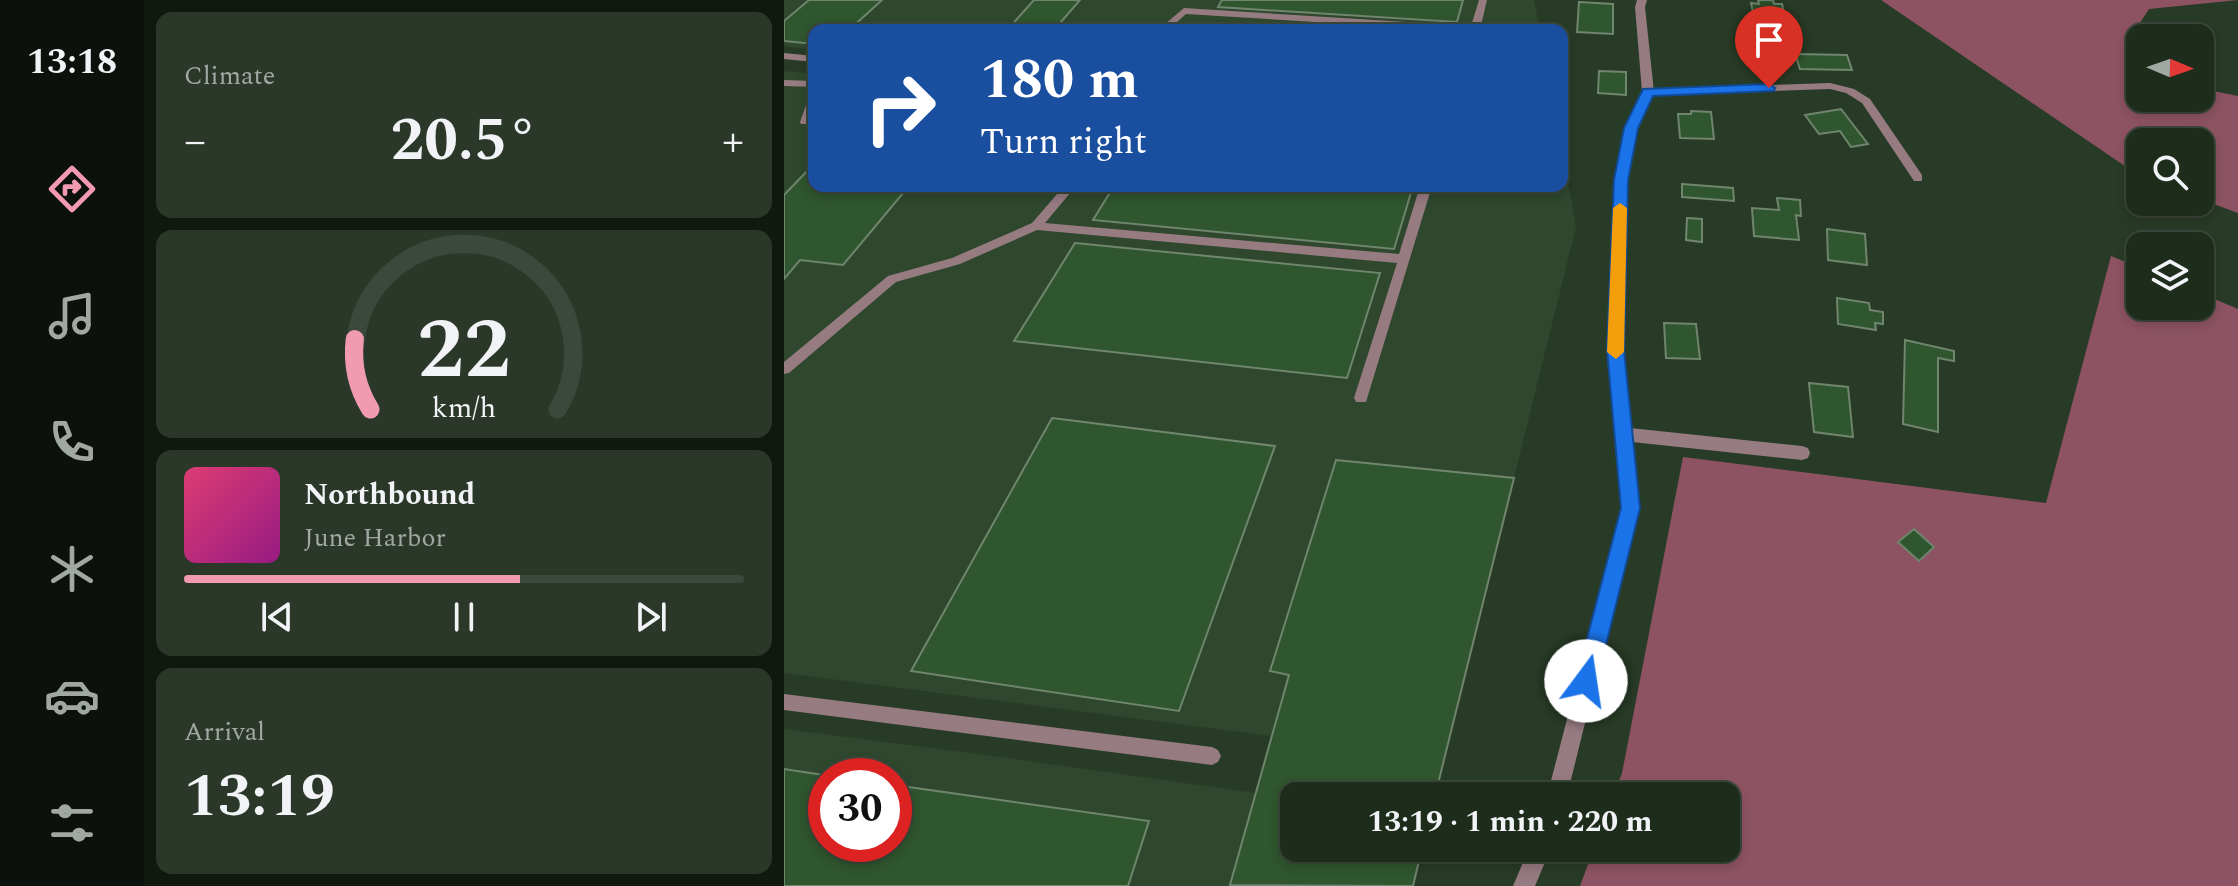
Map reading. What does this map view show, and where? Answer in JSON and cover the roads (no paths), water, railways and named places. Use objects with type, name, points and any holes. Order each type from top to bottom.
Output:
[{"type":"street","points":[[1561,782],[1630,508],[1615,350],[1621,180],[1631,128],[1648,92],[1640,7],[1642,0]]},
{"type":"street","points":[[1622,434],[1802,453]]},
{"type":"street","points":[[1524,886],[1534,862]]},
{"type":"lane","points":[[1477,24],[1483,0]]},
{"type":"lane","points":[[1170,24],[1184,11],[1383,24]]},
{"type":"lane","points":[[784,56],[808,58]]},
{"type":"lane","points":[[784,83],[808,84]]},
{"type":"lane","points":[[1648,92],[1830,86],[1850,91],[1866,101],[1918,178]]},
{"type":"lane","points":[[805,122],[808,114]]},
{"type":"lane","points":[[784,369],[892,279],[956,261],[1036,226],[1065,192]]},
{"type":"lane","points":[[1361,398],[1424,192]]},
{"type":"lane","points":[[1036,226],[1404,259]]},
{"type":"lane","points":[[784,702],[1212,756]]}]
